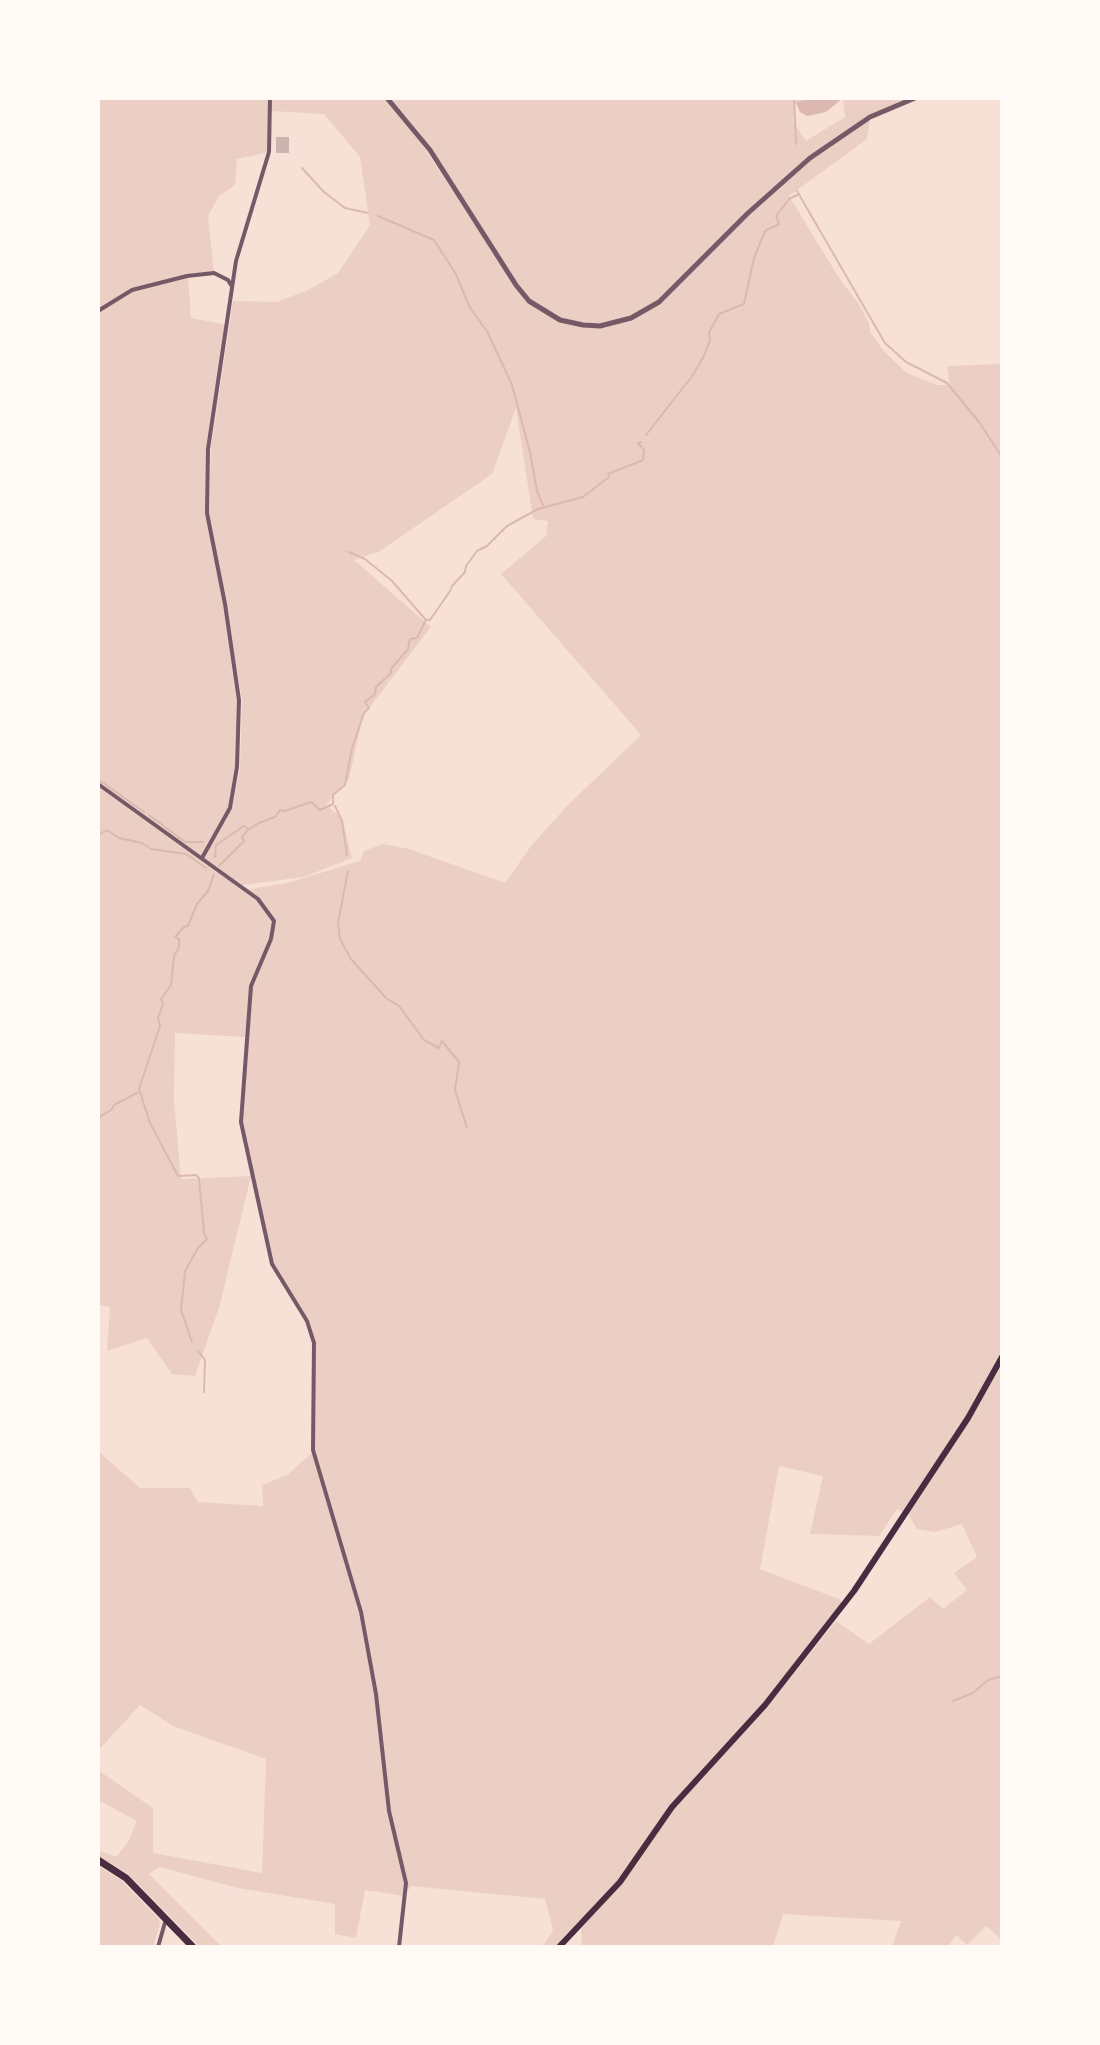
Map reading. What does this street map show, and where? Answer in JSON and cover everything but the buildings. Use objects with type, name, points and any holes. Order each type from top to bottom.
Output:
[{"type":"main road","points":[[559,1947],[620,1882],[672,1807],[765,1705],[868,1573],[968,1418],[1002,1357]]},
{"type":"main road","points":[[98,1860],[126,1878],[193,1947]]},
{"type":"street","points":[[202,858],[230,808],[237,767],[239,700],[207,513],[208,449],[231,285],[269,152],[270,98]]},
{"type":"street","points":[[387,98],[430,150],[529,301],[560,320],[600,326],[617,323],[648,310],[810,158],[870,117],[915,98]]},
{"type":"street","points":[[98,311],[109,301],[132,290],[187,276],[214,273],[223,276],[231,285]]},
{"type":"street","points":[[98,784],[258,899],[275,928],[251,986],[241,1122],[272,1264],[307,1321],[314,1343],[313,1450],[361,1612],[376,1694],[389,1811],[406,1883],[399,1947]]},
{"type":"street","points":[[158,1947],[166,1919]]},
{"type":"shaded area","points":[[98,98],[270,98],[269,152],[237,159],[235,185],[219,196],[208,216],[214,273],[188,276],[191,318],[227,325],[208,449],[207,513],[239,700],[237,767],[230,808],[202,858],[98,784]]},
{"type":"shaded area","points":[[272,98],[385,98],[417,137],[499,260],[420,133],[390,98],[808,98],[796,104],[793,121],[806,141],[845,117],[843,98],[914,98],[870,117],[867,139],[789,196],[839,278],[858,303],[869,323],[870,332],[883,350],[907,373],[937,385],[950,385],[947,366],[1002,364],[1002,1940],[986,1926],[967,1945],[956,1935],[948,1947],[892,1947],[901,1921],[783,1914],[773,1947],[582,1947],[581,1928],[634,1866],[673,1808],[777,1695],[836,1621],[869,1644],[930,1597],[943,1609],[967,1590],[954,1573],[977,1557],[962,1524],[935,1532],[917,1529],[909,1515],[897,1509],[879,1536],[810,1534],[823,1476],[779,1466],[760,1569],[839,1599],[841,1602],[837,1613],[765,1705],[672,1807],[620,1882],[559,1947],[542,1947],[553,1930],[545,1899],[411,1886],[404,1896],[365,1890],[356,1938],[335,1934],[335,1904],[238,1888],[159,1867],[149,1874],[222,1947],[200,1947],[127,1873],[98,1856],[98,1850],[116,1857],[128,1842],[137,1821],[98,1800],[98,1770],[153,1808],[153,1853],[262,1873],[266,1759],[173,1726],[140,1705],[98,1751],[98,1451],[140,1488],[190,1488],[198,1502],[263,1506],[262,1485],[287,1475],[312,1453],[317,1466],[312,1441],[314,1343],[307,1321],[272,1264],[243,1135],[246,1030],[245,1037],[175,1033],[174,1101],[181,1179],[251,1176],[219,1308],[195,1376],[172,1374],[147,1338],[107,1351],[110,1307],[98,1304],[98,787],[244,890],[287,883],[360,861],[364,851],[383,844],[409,849],[505,883],[531,846],[568,805],[641,735],[501,574],[546,536],[548,521],[533,519],[516,408],[492,474],[380,551],[354,560],[431,627],[363,716],[349,779],[326,805],[342,818],[352,858],[304,877],[242,885],[204,858],[232,809],[240,769],[242,700],[209,514],[211,447],[233,301],[277,302],[308,290],[338,273],[370,225],[360,157],[324,114],[271,111]],"holes":[[[247,892],[264,903],[275,921],[274,925],[257,899]]]},
{"type":"shaded area","points":[[808,98],[843,98],[826,112],[807,116],[800,112],[796,103]]},
{"type":"shaded area","points":[[98,1866],[121,1880],[159,1919],[153,1947],[98,1947]]},
{"type":"waterway","points":[[794,98],[796,144]]},
{"type":"waterway","points":[[302,168],[324,192],[345,208],[368,213]]},
{"type":"waterway","points":[[797,191],[885,343],[906,362],[947,383],[979,422],[1002,457]]},
{"type":"waterway","points":[[646,435],[693,375],[704,356],[710,340],[709,333],[719,314],[744,304],[754,258],[765,231],[779,224],[776,216],[789,199],[799,194]]},
{"type":"waterway","points":[[378,216],[434,240],[456,274],[469,306],[488,333],[512,385],[537,491],[544,508]]},
{"type":"waterway","points":[[219,866],[244,841],[242,837],[248,830],[275,817],[280,810],[311,802],[320,810],[333,804],[333,795],[345,785],[352,748],[364,713],[369,708],[365,702],[391,673],[408,649],[410,639],[417,638],[426,620],[430,620],[477,551],[487,546],[507,526],[538,509],[583,497],[609,477],[608,474],[643,460],[644,450],[638,443],[641,442]]},
{"type":"waterway","points":[[349,552],[365,559],[392,581],[426,620]]},
{"type":"waterway","points":[[98,779],[144,812]]},
{"type":"waterway","points":[[335,806],[342,821],[347,855]]},
{"type":"waterway","points":[[149,815],[185,842],[203,842]]},
{"type":"waterway","points":[[215,857],[216,845],[244,826],[249,829]]},
{"type":"waterway","points":[[98,835],[107,830],[119,838],[142,843],[151,849],[186,854],[206,868]]},
{"type":"waterway","points":[[348,871],[338,923],[340,939],[351,959],[386,998],[399,1006],[424,1040],[439,1048],[442,1041],[459,1062],[455,1090],[467,1128]]},
{"type":"waterway","points":[[192,1342],[181,1310],[185,1271],[207,1239],[199,1178],[196,1175],[178,1176],[150,1123],[139,1089],[160,1026],[161,999],[171,985],[174,956],[179,947],[179,939],[175,937],[188,926],[214,874]]},
{"type":"waterway","points":[[98,1118],[137,1093]]},
{"type":"waterway","points":[[198,1351],[205,1360],[204,1392]]},
{"type":"waterway","points":[[953,1701],[973,1693],[988,1680],[1002,1676]]}]
